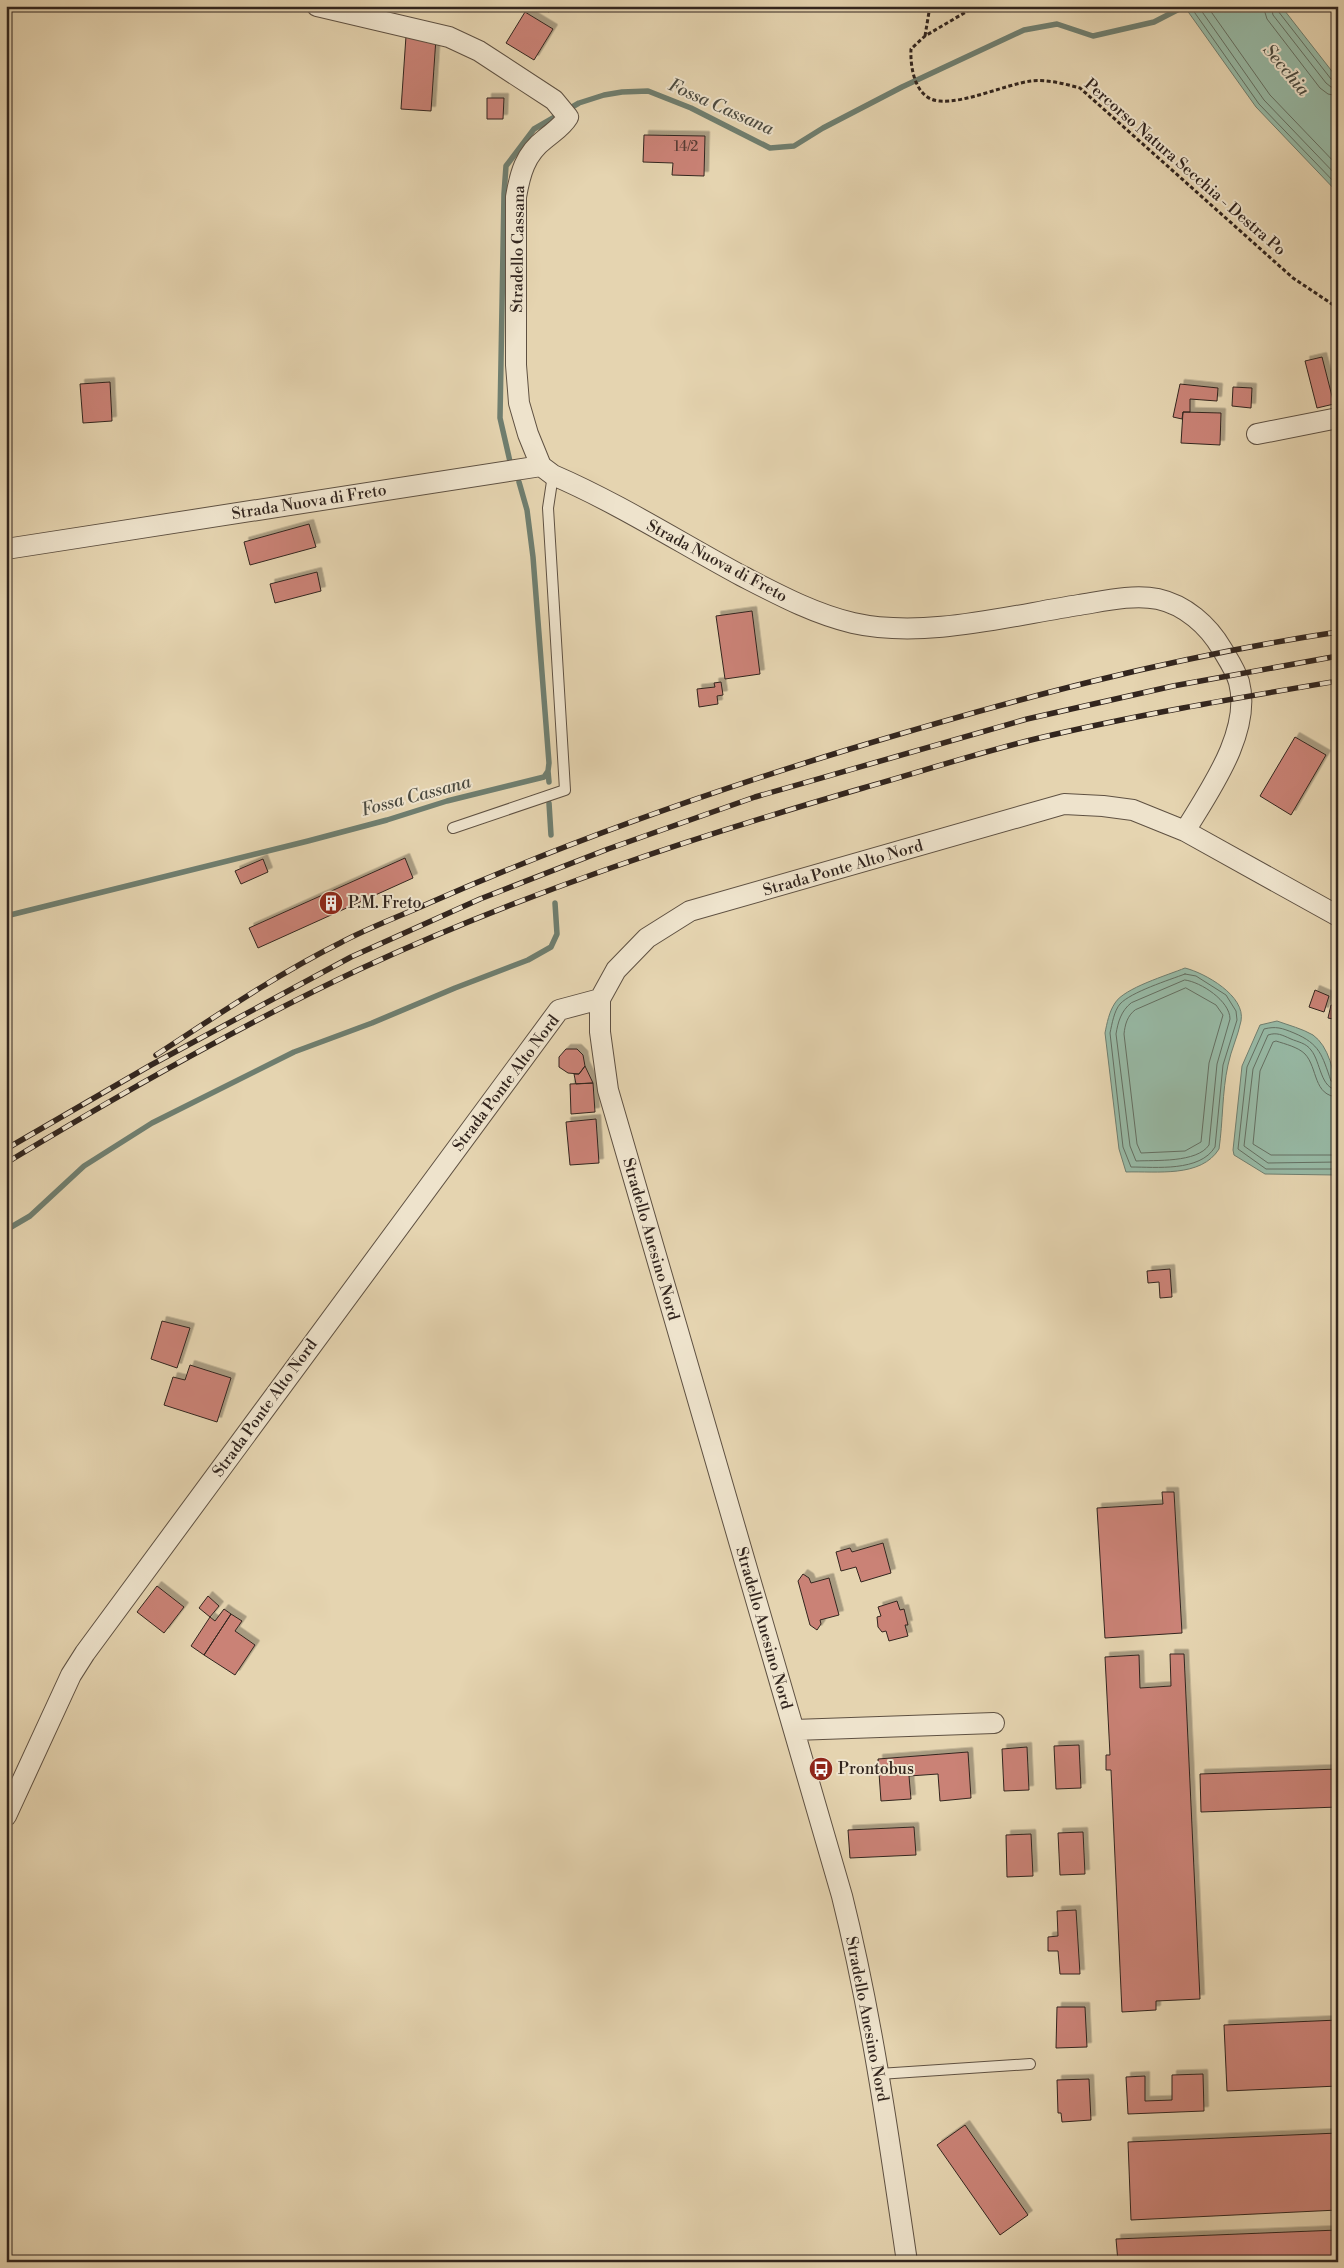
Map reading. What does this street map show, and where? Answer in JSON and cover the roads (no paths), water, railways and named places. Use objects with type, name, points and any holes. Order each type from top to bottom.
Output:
[{"type":"street","name":"Stradello Cassana","points":[[318,6],[449,37],[479,51],[554,100],[568,118],[563,125],[543,140],[530,153],[519,178],[516,198],[516,364],[519,403],[528,434],[547,470]]},
{"type":"street","points":[[1257,434],[1338,418]]},
{"type":"street","name":"Strada Nuova di Freto","points":[[6,549],[547,470],[780,596],[852,623],[906,628],[939,626],[1138,597],[1156,599],[1172,604],[1192,615],[1208,629],[1220,644],[1239,681],[1242,702],[1240,724],[1227,755],[1211,788],[1185,832]]},
{"type":"street","name":"Strada Ponte Alto Nord","points":[[6,1816],[71,1675],[90,1646],[559,1010],[600,999],[616,970],[647,938],[690,911],[1064,804],[1133,810],[1185,832],[1338,916]]},
{"type":"street","name":"Stradello Anesino Nord","points":[[600,999],[600,1032],[608,1090],[845,1905],[856,1951],[879,2074],[907,2262]]},
{"type":"street","points":[[794,1730],[994,1723]]},
{"type":"lane","points":[[453,828],[565,790],[547,470]]},
{"type":"lane","points":[[879,2074],[1030,2064]]},
{"type":"water","name":"Secchia","points":[[1184,6],[1281,6],[1338,79],[1338,193],[1256,107]]},
{"type":"water","points":[[1185,968],[1213,980],[1222,987],[1231,995],[1241,1012],[1240,1027],[1229,1059],[1226,1075],[1219,1149],[1201,1165],[1190,1169],[1164,1172],[1126,1172],[1119,1149],[1105,1033],[1108,1018],[1115,1003],[1127,992],[1147,982]]},
{"type":"water","points":[[1277,1021],[1313,1035],[1323,1046],[1330,1061],[1335,1079],[1338,1119],[1338,1171],[1335,1175],[1265,1174],[1234,1155],[1242,1066],[1260,1025]]},
{"type":"waterway","name":"Fossa Cassana","points":[[511,466],[500,418],[504,194],[506,166],[534,129],[579,103],[604,95],[648,91],[691,108],[770,148],[794,146],[823,128],[902,87],[1024,30],[1057,24],[1093,36],[1154,22],[1185,6]]},
{"type":"waterway","name":"Fossa Cassana","points":[[6,916],[308,841],[387,820],[447,801],[544,777],[548,771],[549,763],[533,557],[527,510],[519,482]]},
{"type":"waterway","name":"Fossa Cassana","points":[[548,771],[549,782]]},
{"type":"waterway","points":[[549,803],[551,835]]},
{"type":"waterway","points":[[6,1230],[30,1216],[84,1166],[152,1123],[294,1052],[372,1023],[528,960],[551,947],[557,934],[555,903]]},
{"type":"railway","points":[[156,1055],[269,982],[316,955],[372,927],[531,860],[689,801],[850,749],[1031,697],[1214,654],[1338,632]]},
{"type":"railway","points":[[6,1149],[151,1065],[351,957],[480,899],[608,849],[755,797],[1027,719],[1173,686],[1338,656]]},
{"type":"railway","points":[[6,1163],[179,1062],[268,1014],[419,942],[607,869],[734,827],[1013,744],[1224,700],[1338,681]]},
{"type":"place","name":"P.M. Freto","points":[[331,903]]},
{"type":"place","name":"Prontobus","points":[[821,1769]]}]
